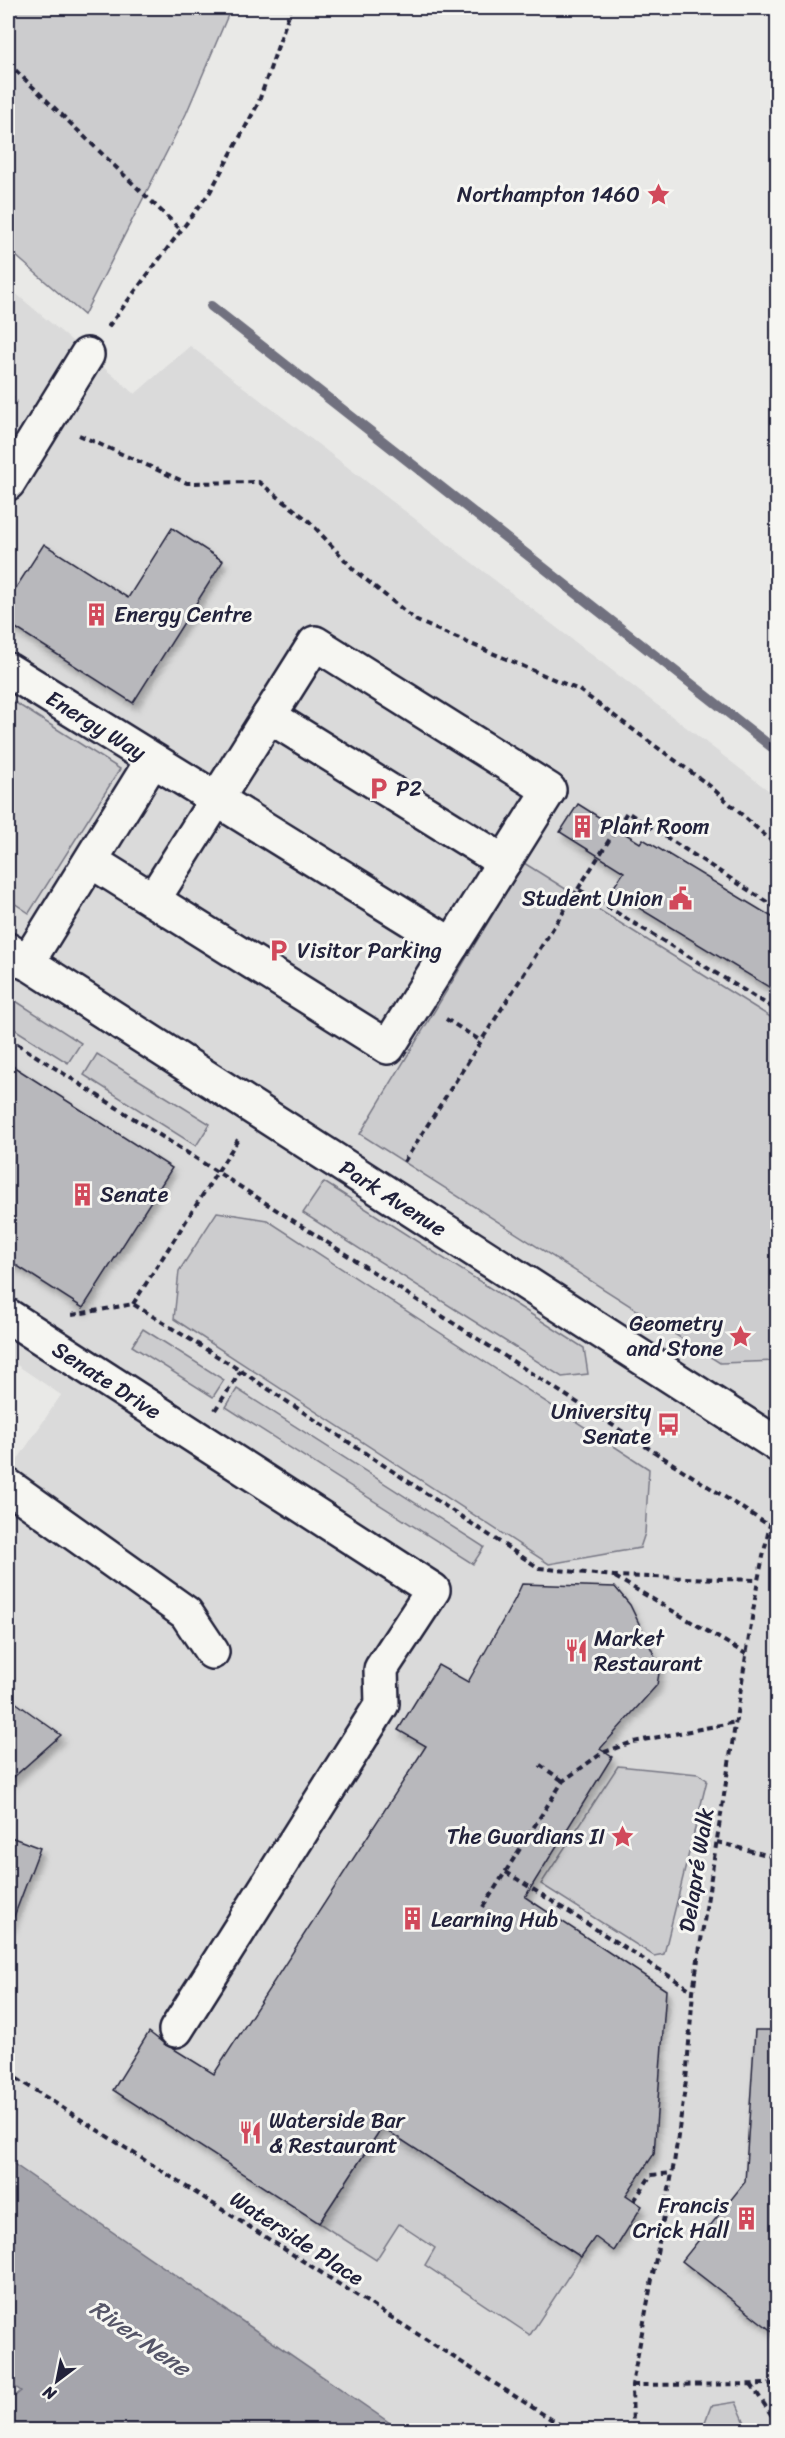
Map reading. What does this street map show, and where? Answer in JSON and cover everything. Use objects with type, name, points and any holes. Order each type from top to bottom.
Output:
[{"type":"lane","points":[[8,483],[87,355]]},
{"type":"lane","points":[[92,861],[153,900],[388,1047],[549,790],[315,643],[153,900]]},
{"type":"lane","name":"Energy Way","points":[[8,670],[452,945]]},
{"type":"lane","points":[[269,716],[504,862]]},
{"type":"lane","points":[[17,957],[92,861],[152,761]]},
{"type":"lane","name":"Park Avenue","points":[[17,957],[777,1445]]},
{"type":"lane","name":"Senate Drive","points":[[8,1316],[433,1590],[381,1669],[382,1704],[176,2030]]},
{"type":"lane","points":[[8,1486],[186,1613],[212,1652]]},
{"type":"path","points":[[87,355],[210,192],[258,104],[291,8]]},
{"type":"path","points":[[8,63],[181,230]]},
{"type":"path","points":[[48,421],[187,483],[259,482],[309,521],[354,570],[417,621],[579,690],[710,786],[777,847]]},
{"type":"path","points":[[385,1192],[627,812],[777,909]]},
{"type":"path","points":[[578,889],[777,1011]]},
{"type":"path","points":[[8,1038],[770,1526]]},
{"type":"path","points":[[133,1304],[256,1110]]},
{"type":"path","points":[[70,1315],[133,1304],[240,1371],[539,1568],[614,1576],[758,1580]]},
{"type":"path","name":"Delapré Walk","points":[[633,2430],[632,2385],[672,2173],[686,2081],[693,1991],[758,1580],[777,1487]]},
{"type":"path","points":[[614,1576],[747,1653]]},
{"type":"path","points":[[483,1907],[563,1781],[602,1753],[622,1746],[736,1722]]},
{"type":"path","points":[[540,1765],[563,1781]]},
{"type":"path","points":[[717,1842],[777,1858]]},
{"type":"path","points":[[506,1872],[693,1991]]},
{"type":"path","name":"Waterside Place","points":[[8,2073],[568,2430]]},
{"type":"path","points":[[634,2201],[651,2175],[672,2173]]},
{"type":"path","points":[[750,2383],[777,2425]]},
{"type":"path","points":[[632,2385],[777,2384]]},
{"type":"shaded area","points":[[8,8],[231,8],[186,114],[84,315],[8,249]]},
{"type":"shaded area","points":[[8,287],[135,394],[190,346],[777,797],[777,2430],[398,2430],[8,2160],[8,1457],[16,1462],[61,1395],[8,1359]]},
{"type":"shaded area","points":[[8,698],[120,769],[29,913],[8,899]]},
{"type":"shaded area","points":[[524,863],[777,1021],[777,1361],[720,1363],[360,1134]]},
{"type":"shaded area","points":[[8,996],[81,1043],[68,1063],[8,1025]]},
{"type":"shaded area","points":[[97,1054],[210,1124],[196,1146],[84,1075]]},
{"type":"shaded area","points":[[324,1182],[584,1348],[588,1374],[562,1377],[303,1213]]},
{"type":"shaded area","points":[[217,1212],[267,1220],[649,1469],[645,1533],[640,1548],[549,1564],[174,1319],[179,1271]]},
{"type":"shaded area","points":[[143,1329],[224,1380],[213,1397],[132,1346]]},
{"type":"shaded area","points":[[237,1389],[484,1547],[473,1564],[226,1407]]},
{"type":"shaded area","points":[[618,1766],[698,1774],[707,1780],[664,1954],[654,1956],[541,1884]]},
{"type":"shaded area","points":[[397,2104],[412,2146],[581,2257],[530,2335],[425,2265],[435,2248],[399,2224],[376,2260],[319,2223]]},
{"type":"shaded area","points":[[8,2382],[21,2391],[8,2402]]},
{"type":"shaded area","points":[[736,2402],[748,2430],[702,2430],[711,2406]]},
{"type":"water","name":"River Nene","points":[[8,2160],[398,2430],[8,2430],[8,2402],[21,2391],[8,2382]]},
{"type":"building","name":"Energy Centre","points":[[172,528],[223,561],[133,703],[8,623],[8,600],[44,544],[128,598]]},
{"type":"building","points":[[578,804],[640,843],[643,839],[777,920],[777,992],[611,891],[624,872],[560,832]]},
{"type":"building","name":"Senate","points":[[8,1063],[172,1168],[83,1308],[8,1260]]},
{"type":"building","name":"Learning Hub","points":[[522,1584],[615,1587],[630,1605],[660,1667],[657,1685],[600,1749],[612,1757],[525,1897],[666,1990],[654,2154],[626,2195],[642,2206],[614,2251],[595,2237],[581,2257],[382,2127],[319,2223],[113,2090],[149,2032],[214,2074],[426,1746],[398,1730],[438,1665],[468,1682]]},
{"type":"building","points":[[8,1697],[61,1735],[8,1782]]},
{"type":"building","points":[[8,1836],[40,1848],[10,1927],[8,1926]]},
{"type":"building","name":"Francis Crick Hall","points":[[755,2030],[777,2030],[777,2335],[682,2261],[745,2182]]},
{"type":"waterway","points":[[211,306],[778,752]]},
{"type":"place","name":"Northampton 1460","points":[[658,194]]},
{"type":"place","name":"Energy Centre","points":[[96,614]]},
{"type":"place","name":"P2","points":[[378,788]]},
{"type":"place","name":"Plant Room","points":[[582,826]]},
{"type":"place","name":"Student Union","points":[[681,898]]},
{"type":"place","name":"Visitor Parking","points":[[279,950]]},
{"type":"place","name":"Senate","points":[[82,1194]]},
{"type":"place","name":"Geometry and Stone","points":[[741,1336]]},
{"type":"place","name":"University Senate","points":[[669,1424]]},
{"type":"place","name":"Market Restaurant","points":[[576,1651]]},
{"type":"place","name":"The Guardians II","points":[[623,1836]]},
{"type":"place","name":"Learning Hub","points":[[413,1919]]},
{"type":"place","name":"Waterside Bar & Restaurant","points":[[251,2133]]},
{"type":"place","name":"Francis Crick Hall","points":[[747,2218]]}]
